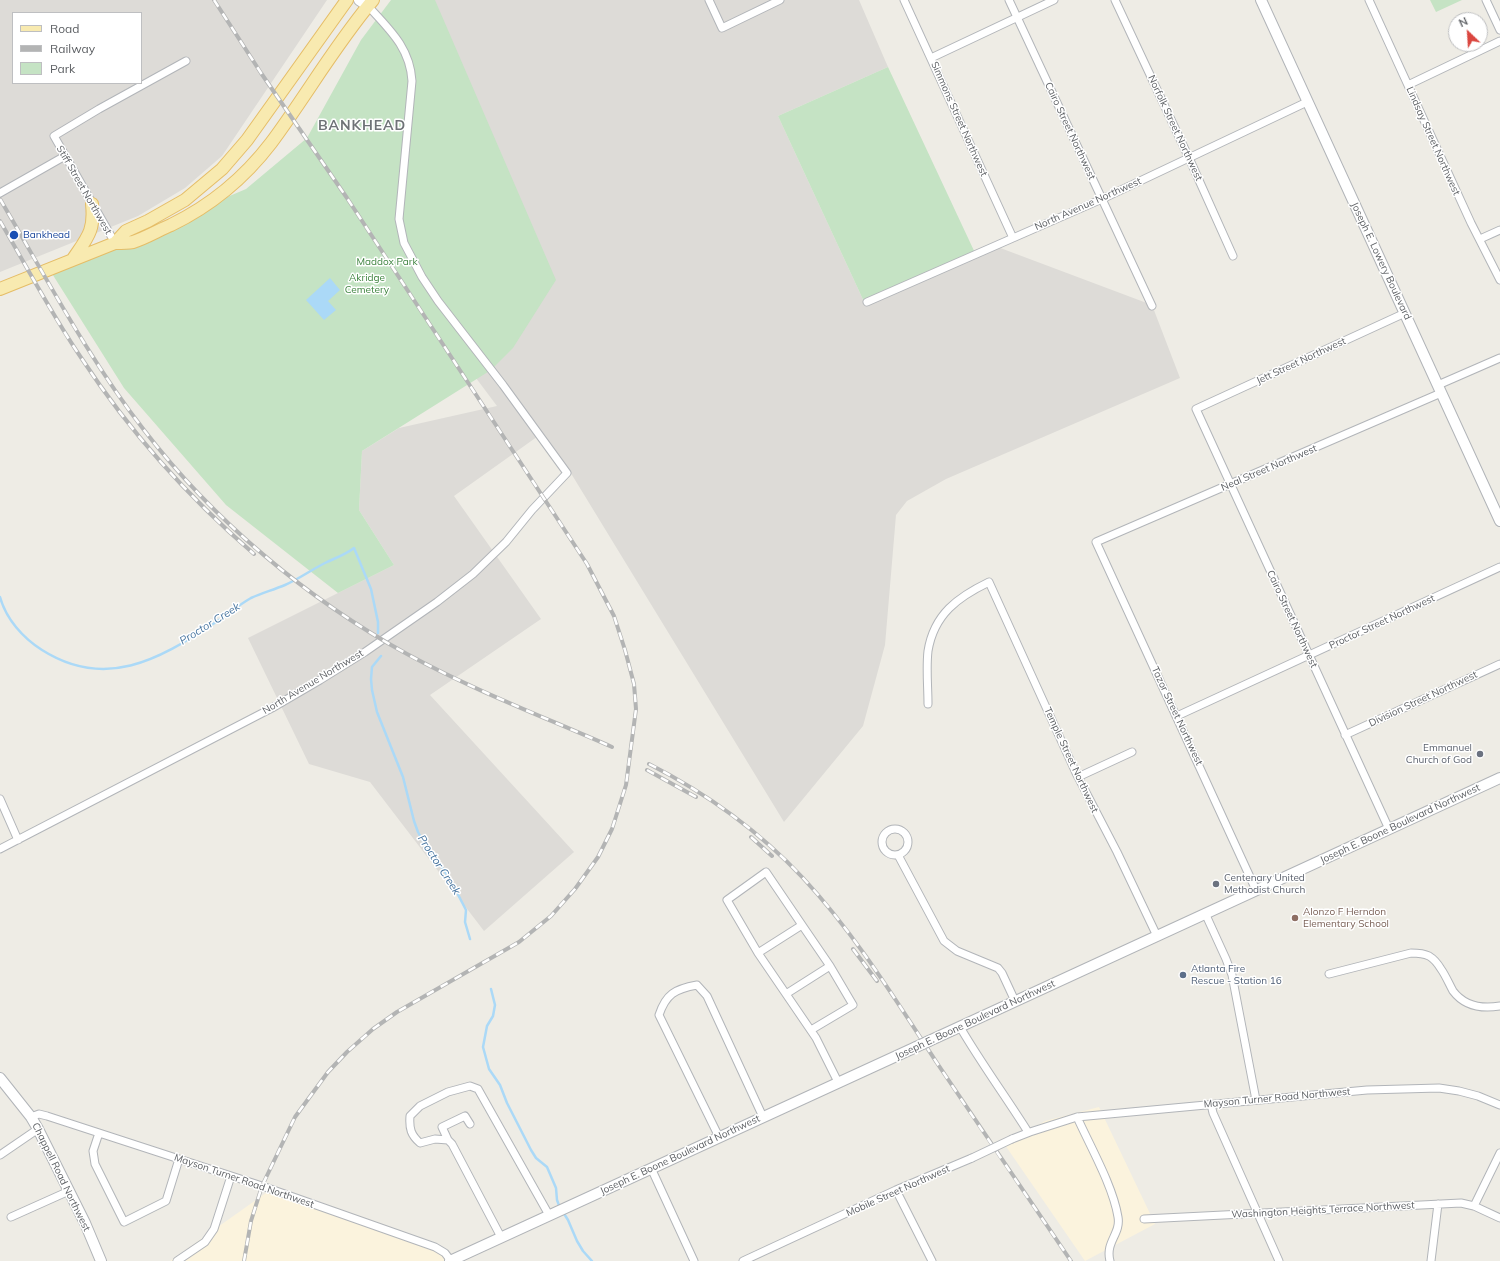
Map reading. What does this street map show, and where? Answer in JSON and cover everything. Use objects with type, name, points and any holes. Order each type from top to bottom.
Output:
[{"type":"main road","points":[[115,243],[126,231],[148,221],[185,200],[222,169],[247,140],[347,0]]},
{"type":"main road","name":"Joseph E. Lowery Boulevard","points":[[1261,0],[1500,521]]},
{"type":"main road","points":[[0,289],[115,243],[132,242],[182,219],[221,193],[246,171],[271,143],[367,2]]},
{"type":"main road","points":[[73,259],[87,239],[92,228],[94,218],[92,204]]},
{"type":"main road","name":"Joseph E. Boone Boulevard Northwest","points":[[451,1261],[763,1116],[960,1027],[1500,778]]},
{"type":"main road","name":"Chappell Road Northwest","points":[[0,1078],[31,1117],[38,1129],[69,1191],[100,1261]]},
{"type":"street","points":[[709,0],[722,28],[780,0]]},
{"type":"street","name":"Simmons Street Northwest","points":[[904,0],[1013,238]]},
{"type":"street","name":"Cairo Street Northwest","points":[[1009,0],[1016,18],[1152,306]]},
{"type":"street","points":[[931,58],[1054,0]]},
{"type":"street","name":"Norfolk Street Northwest","points":[[1115,0],[1233,256]]},
{"type":"street","name":"Lindsay Street Northwest","points":[[1369,0],[1471,223],[1500,280]]},
{"type":"street","points":[[1486,0],[1500,30]]},
{"type":"street","name":"North Avenue Northwest","points":[[0,849],[272,708],[326,676],[438,602],[473,574],[506,542],[532,510],[567,473],[503,384],[438,301],[422,277],[404,243],[399,219],[412,73],[407,55],[402,46],[367,2]]},
{"type":"street","points":[[1408,84],[1500,41]]},
{"type":"street","name":"Stiff Street Northwest","points":[[115,243],[64,156],[54,136],[186,61]]},
{"type":"street","name":"North Avenue Northwest","points":[[867,302],[1102,199],[1307,102]]},
{"type":"street","points":[[0,193],[64,156]]},
{"type":"street","points":[[1480,239],[1500,230]]},
{"type":"street","name":"Jett Street Northwest","points":[[1196,409],[1405,313]]},
{"type":"street","name":"Neal Street Northwest","points":[[1096,542],[1231,484],[1440,389],[1500,358]]},
{"type":"street","name":"Cairo Street Northwest","points":[[1196,409],[1389,829]]},
{"type":"street","name":"Tazor Street Northwest","points":[[1096,542],[1256,890]]},
{"type":"street","name":"Proctor Street Northwest","points":[[1177,716],[1500,568]]},
{"type":"street","name":"Temple Street Northwest","points":[[928,704],[928,652],[931,638],[937,624],[946,610],[958,600],[969,592],[989,582],[1078,777],[1117,852],[1157,936]]},
{"type":"street","name":"Division Street Northwest","points":[[1345,735],[1500,664]]},
{"type":"street","points":[[1078,777],[1132,752]]},
{"type":"street","points":[[0,799],[18,840]]},
{"type":"street","points":[[898,855],[944,940],[957,951],[998,968],[1002,973],[1015,1001]]},
{"type":"street","points":[[811,1030],[853,1005],[830,966],[766,872],[727,900],[758,953],[816,1038],[838,1082]]},
{"type":"street","points":[[1205,914],[1232,974],[1256,1100]]},
{"type":"street","points":[[758,953],[802,925]]},
{"type":"street","points":[[1330,974],[1411,953],[1421,953],[1436,961],[1444,972],[1454,991],[1467,1003],[1477,1007],[1486,1008],[1500,1006]]},
{"type":"street","points":[[786,994],[830,966]]},
{"type":"street","points":[[719,1137],[659,1015],[663,1003],[673,993],[685,987],[696,985],[707,996],[763,1116]]},
{"type":"street","points":[[960,1027],[980,1061],[1028,1132]]},
{"type":"street","points":[[448,1140],[436,1140],[420,1143],[413,1137],[409,1127],[410,1116],[420,1106],[448,1092],[470,1086],[478,1089],[552,1214]]},
{"type":"street","name":"Mayson Turner Road Northwest","points":[[1054,1124],[1077,1116],[1367,1090],[1439,1088],[1478,1096],[1500,1105]]},
{"type":"street","points":[[1211,1104],[1213,1113],[1279,1261]]},
{"type":"street","name":"Mayson Turner Road Northwest","points":[[31,1117],[39,1114],[47,1116],[231,1176],[435,1247],[445,1253],[451,1261]]},
{"type":"street","points":[[470,1124],[465,1116],[442,1127],[502,1237]]},
{"type":"street","points":[[1077,1116],[1110,1188],[1118,1218],[1117,1231],[1108,1253],[1110,1261]]},
{"type":"street","name":"Mobile Street Northwest","points":[[743,1261],[896,1190],[972,1158],[1028,1132],[1054,1124]]},
{"type":"street","points":[[0,1155],[38,1129]]},
{"type":"street","points":[[99,1133],[93,1151],[95,1164],[124,1222],[166,1201],[179,1159]]},
{"type":"street","points":[[1474,1206],[1500,1153]]},
{"type":"street","points":[[651,1168],[694,1261]]},
{"type":"street","points":[[177,1261],[205,1242],[214,1230],[231,1176]]},
{"type":"street","points":[[896,1190],[932,1261]]},
{"type":"street","points":[[12,1217],[69,1191]]},
{"type":"street","name":"Washington Heights Terrace Northwest","points":[[1144,1219],[1461,1203],[1474,1206],[1500,1218]]},
{"type":"street","points":[[1431,1261],[1438,1204]]},
{"type":"shaded area","points":[[0,0],[327,0],[222,156],[185,188],[138,216],[0,272]]},
{"type":"shaded area","points":[[426,0],[859,0],[888,67],[778,116],[866,306],[995,246],[1152,305],[1180,378],[946,479],[907,501],[896,515],[885,645],[863,726],[784,822],[572,475],[541,434],[454,496],[541,619],[430,695],[574,852],[484,931],[370,782],[309,764],[248,638],[394,565],[359,510],[362,451],[399,428],[497,406],[470,370]]},
{"type":"shaded area","points":[[1099,1107],[1155,1224],[1085,1261],[1005,1145],[1045,1121]]},
{"type":"shaded area","points":[[270,1190],[446,1253],[450,1261],[170,1261]]},
{"type":"green space","name":"Maddox Park","points":[[391,0],[435,0],[556,280],[513,348],[491,370],[362,451],[359,510],[394,565],[338,593],[226,505],[124,388],[51,272],[246,189],[307,138],[361,40]]},
{"type":"green space","points":[[1430,0],[1462,0],[1436,12]]},
{"type":"green space","points":[[888,67],[976,255],[866,306],[778,116]]},
{"type":"water","points":[[330,278],[340,290],[328,301],[336,310],[324,320],[306,300]]},
{"type":"waterway","name":"Proctor Creek","points":[[0,597],[6,613],[16,627],[28,640],[42,650],[65,662],[88,668],[109,669],[130,666],[151,659],[172,649],[213,624],[251,598],[290,583],[354,548],[371,589],[378,622],[378,633]]},
{"type":"waterway","name":"Proctor Creek","points":[[381,656],[372,667],[371,679],[377,712],[403,777],[418,832],[429,852],[450,879],[466,910],[465,922],[470,939]]},
{"type":"waterway","name":"Proctor Creek","points":[[491,989],[495,1005],[493,1016],[487,1026],[483,1047],[489,1069],[500,1085],[507,1103],[531,1150],[536,1158],[547,1167],[556,1188],[557,1200],[560,1208]]},
{"type":"waterway","name":"Proctor Creek","points":[[563,1212],[577,1241],[592,1261]]},
{"type":"railway","points":[[214,0],[261,73],[347,198],[587,564],[614,616],[634,684],[636,709],[626,785],[612,829],[598,857],[575,889],[551,916],[519,942],[397,1012],[373,1029],[347,1052],[328,1072],[295,1117],[262,1186],[251,1221],[244,1261]]},
{"type":"railway","points":[[0,199],[68,317],[124,403],[171,463],[231,526],[298,583],[333,608],[407,654],[457,680],[612,747]]},
{"type":"railway","points":[[0,221],[60,325],[100,386],[140,438],[161,462],[206,510],[254,554]]},
{"type":"railway","points":[[649,764],[691,787],[731,814],[768,844],[822,899],[857,944],[890,991],[1071,1261]]},
{"type":"railway","points":[[647,770],[696,797]]},
{"type":"railway","points":[[751,837],[772,856]]},
{"type":"railway","points":[[853,949],[877,981]]},
{"type":"place","name":"Bankhead","points":[[14,235]]},
{"type":"place","name":"Emmanuel Church of God","points":[[1480,754]]},
{"type":"place","name":"Centenary United Methodist Church","points":[[1216,884]]},
{"type":"place","name":"Alonzo F Herndon Elementary School","points":[[1295,918]]},
{"type":"place","name":"Atlanta Fire Rescue - Station 16","points":[[1183,975]]},
{"type":"district","name":"BANKHEAD","points":[[362,126]]},
{"type":"park label","name":"Akridge Cemetery","points":[[367,284]]}]
